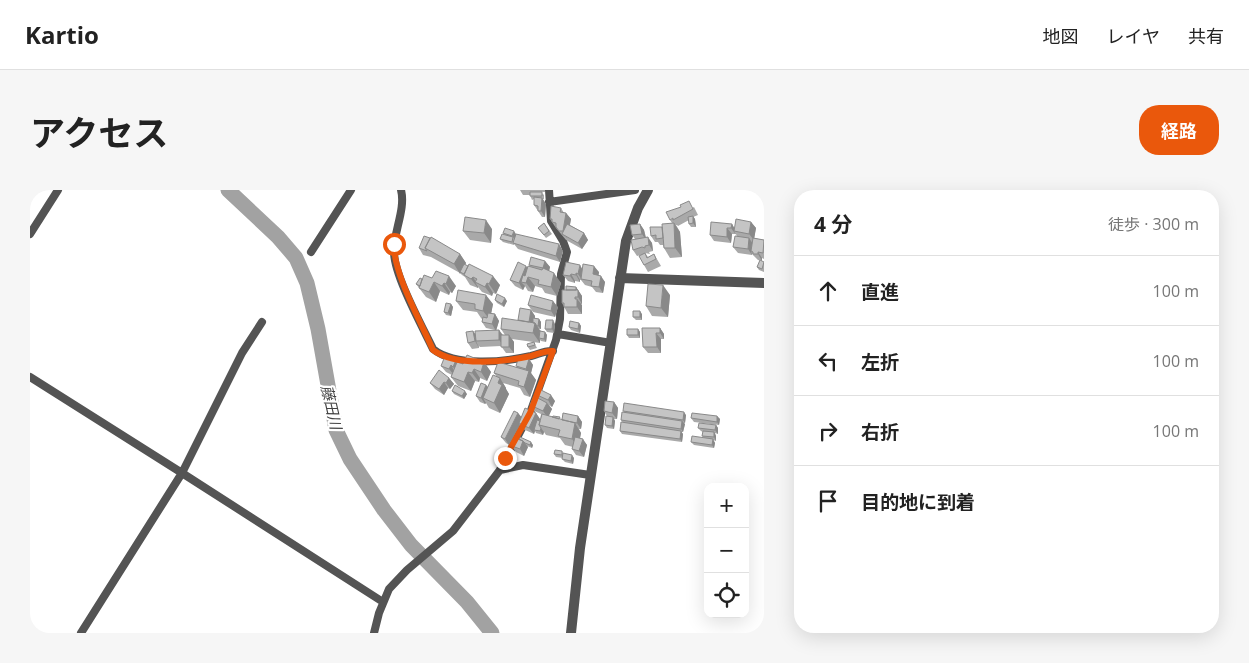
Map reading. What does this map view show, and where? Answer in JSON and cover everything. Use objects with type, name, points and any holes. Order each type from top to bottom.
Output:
[{"type":"street","points":[[30,234],[58,190]]},
{"type":"street","points":[[311,252],[351,190]]},
{"type":"street","points":[[401,190],[400,213],[394,244],[395,263],[433,350],[440,355],[450,358],[482,361],[521,358],[553,351]]},
{"type":"street","points":[[374,633],[382,602],[389,589],[453,531],[500,470],[530,413],[558,334],[562,274],[566,252],[566,247],[551,220],[549,190]]},
{"type":"street","points":[[549,202],[635,190],[637,197],[641,201]]},
{"type":"street","points":[[571,633],[590,475],[626,241],[641,201],[648,190]]},
{"type":"street","points":[[620,278],[764,283]]},
{"type":"street","points":[[81,633],[182,473],[242,352],[262,322]]},
{"type":"street","points":[[558,334],[611,343]]},
{"type":"street","points":[[30,377],[382,602]]},
{"type":"street","points":[[500,470],[523,465],[590,475]]},
{"type":"building","points":[[530,192],[542,192],[542,196],[530,196]]},
{"type":"building","points":[[534,197],[542,198],[541,211],[538,211],[538,206],[534,205]]},
{"type":"building","points":[[689,201],[693,209],[670,220],[666,212],[681,207],[680,205]]},
{"type":"building","points":[[551,206],[561,208],[560,212],[566,213],[563,231],[559,231],[556,223],[550,219]]},
{"type":"building","points":[[693,216],[693,223],[689,224],[688,217]]},
{"type":"building","points":[[465,217],[486,220],[484,233],[463,231]]},
{"type":"building","points":[[736,219],[751,222],[749,234],[734,231]]},
{"type":"building","points":[[711,222],[732,224],[731,228],[727,228],[727,237],[710,235]]},
{"type":"building","points":[[544,223],[549,231],[544,235],[538,228]]},
{"type":"building","points":[[674,223],[675,248],[664,248],[662,224]]},
{"type":"building","points":[[567,224],[584,233],[578,243],[562,234]]},
{"type":"building","points":[[640,224],[642,234],[632,235],[630,225]]},
{"type":"building","points":[[650,227],[662,227],[663,238],[656,239],[656,235],[651,236]]},
{"type":"building","points":[[505,228],[514,231],[512,236],[503,233]]},
{"type":"building","points":[[502,234],[513,237],[512,242],[500,239]]},
{"type":"building","points":[[516,234],[559,244],[556,256],[513,243]]},
{"type":"building","points":[[424,236],[430,238],[425,248],[427,251],[419,248]]},
{"type":"building","points":[[735,236],[749,238],[748,249],[733,247]]},
{"type":"building","points":[[431,237],[460,254],[454,264],[425,248]]},
{"type":"building","points":[[648,237],[649,245],[645,246],[645,248],[633,250],[631,240]]},
{"type":"building","points":[[753,238],[764,240],[763,253],[753,254],[751,251]]},
{"type":"building","points":[[645,253],[647,258],[654,254],[656,259],[644,265],[639,256]]},
{"type":"building","points":[[531,257],[545,261],[543,268],[529,265]]},
{"type":"building","points":[[760,260],[764,262],[762,269],[757,267]]},
{"type":"building","points":[[518,262],[526,266],[519,283],[510,280]]},
{"type":"building","points":[[566,262],[580,265],[578,274],[563,275]]},
{"type":"building","points":[[464,264],[468,266],[464,274],[460,272]]},
{"type":"building","points":[[469,264],[493,276],[489,284],[487,283],[485,287],[475,282],[477,279],[473,277],[471,279],[464,275]]},
{"type":"building","points":[[583,264],[594,266],[593,274],[601,276],[599,287],[591,286],[592,281],[581,279]]},
{"type":"building","points":[[528,266],[542,270],[543,268],[554,273],[551,287],[538,284],[539,280],[528,277],[526,283],[521,282]]},
{"type":"building","points":[[436,271],[449,276],[446,284],[444,283],[442,286],[434,282],[429,292],[419,288],[424,275],[432,278]]},
{"type":"building","points":[[420,278],[422,279],[420,286],[416,284]]},
{"type":"building","points":[[648,284],[663,285],[661,308],[646,306]]},
{"type":"building","points":[[566,286],[576,287],[576,290],[566,290]]},
{"type":"building","points":[[458,290],[486,295],[483,311],[475,309],[475,304],[456,301]]},
{"type":"building","points":[[562,290],[578,290],[578,297],[575,297],[577,299],[577,307],[564,307],[564,303],[562,303]]},
{"type":"building","points":[[497,294],[505,298],[502,304],[495,300]]},
{"type":"building","points":[[531,295],[553,301],[551,311],[528,305]]},
{"type":"building","points":[[446,303],[451,304],[448,313],[444,312]]},
{"type":"building","points":[[520,308],[531,310],[529,322],[518,320]]},
{"type":"building","points":[[633,311],[640,311],[640,317],[633,317]]},
{"type":"building","points":[[488,313],[495,314],[492,324],[482,322],[483,317],[487,318]]},
{"type":"building","points":[[502,318],[535,323],[533,333],[501,329]]},
{"type":"building","points":[[533,318],[539,319],[538,326],[533,323]]},
{"type":"building","points":[[546,320],[553,320],[552,329],[545,329]]},
{"type":"building","points":[[570,321],[579,323],[578,329],[569,327]]},
{"type":"building","points":[[642,328],[660,328],[660,333],[656,333],[657,347],[643,347]]},
{"type":"building","points":[[627,329],[638,329],[638,335],[627,335]]},
{"type":"building","points":[[499,330],[499,340],[476,341],[475,331]]},
{"type":"building","points":[[473,331],[475,341],[468,343],[466,332]]},
{"type":"building","points":[[540,331],[545,332],[544,339],[539,338]]},
{"type":"building","points":[[501,335],[509,335],[509,347],[501,347]]},
{"type":"building","points":[[534,342],[535,345],[528,347],[527,344]]},
{"type":"building","points":[[467,355],[484,362],[481,372],[474,369],[472,373],[468,372],[464,382],[451,377],[457,362],[463,364]]},
{"type":"building","points":[[445,356],[456,360],[453,367],[451,365],[449,369],[441,366]]},
{"type":"building","points":[[519,356],[529,359],[526,369],[516,366]]},
{"type":"building","points":[[498,362],[529,371],[524,387],[518,385],[519,381],[494,373]]},
{"type":"building","points":[[439,370],[449,378],[439,389],[430,383]]},
{"type":"building","points":[[493,375],[500,378],[498,383],[502,385],[494,403],[483,398]]},
{"type":"building","points":[[481,383],[486,385],[481,398],[476,396]]},
{"type":"building","points":[[455,385],[465,391],[462,396],[452,391]]},
{"type":"building","points":[[539,389],[551,395],[548,400],[535,394]]},
{"type":"building","points":[[534,396],[547,403],[543,411],[530,405]]},
{"type":"building","points":[[605,401],[614,402],[612,413],[604,411]]},
{"type":"building","points":[[624,403],[684,412],[683,420],[623,411]]},
{"type":"building","points":[[525,408],[536,413],[529,428],[519,423]]},
{"type":"building","points":[[514,411],[518,413],[505,439],[501,437]]},
{"type":"building","points":[[622,412],[682,421],[681,429],[621,420]]},
{"type":"building","points":[[563,413],[578,416],[577,423],[562,420]]},
{"type":"building","points":[[692,413],[717,416],[717,422],[691,418]]},
{"type":"building","points":[[542,414],[575,423],[572,439],[558,436],[560,430],[539,425]]},
{"type":"building","points":[[606,416],[613,417],[612,426],[605,425]]},
{"type":"building","points":[[537,420],[540,421],[540,431],[534,430]]},
{"type":"building","points":[[621,422],[681,431],[680,439],[620,431]]},
{"type":"building","points":[[699,423],[716,425],[715,430],[698,428]]},
{"type":"building","points":[[703,431],[714,432],[714,437],[702,436]]},
{"type":"building","points":[[692,436],[713,439],[712,445],[691,442]]},
{"type":"building","points":[[520,437],[531,442],[530,445],[519,439]]},
{"type":"building","points":[[575,437],[583,439],[579,451],[572,449]]},
{"type":"building","points":[[515,438],[523,441],[520,449],[512,446]]},
{"type":"building","points":[[555,450],[562,451],[562,455],[554,454]]},
{"type":"building","points":[[563,453],[572,455],[571,461],[562,459]]},
{"type":"waterway","name":"藤田川","points":[[228,190],[278,237],[296,258],[307,283],[318,329],[336,430],[350,459],[384,510],[411,545],[467,602],[492,633]]},
{"type":"route","points":[[394,244],[395,263],[403,284],[433,350],[440,355],[467,361],[482,361],[521,358],[553,351],[530,413],[505,458]]}]
